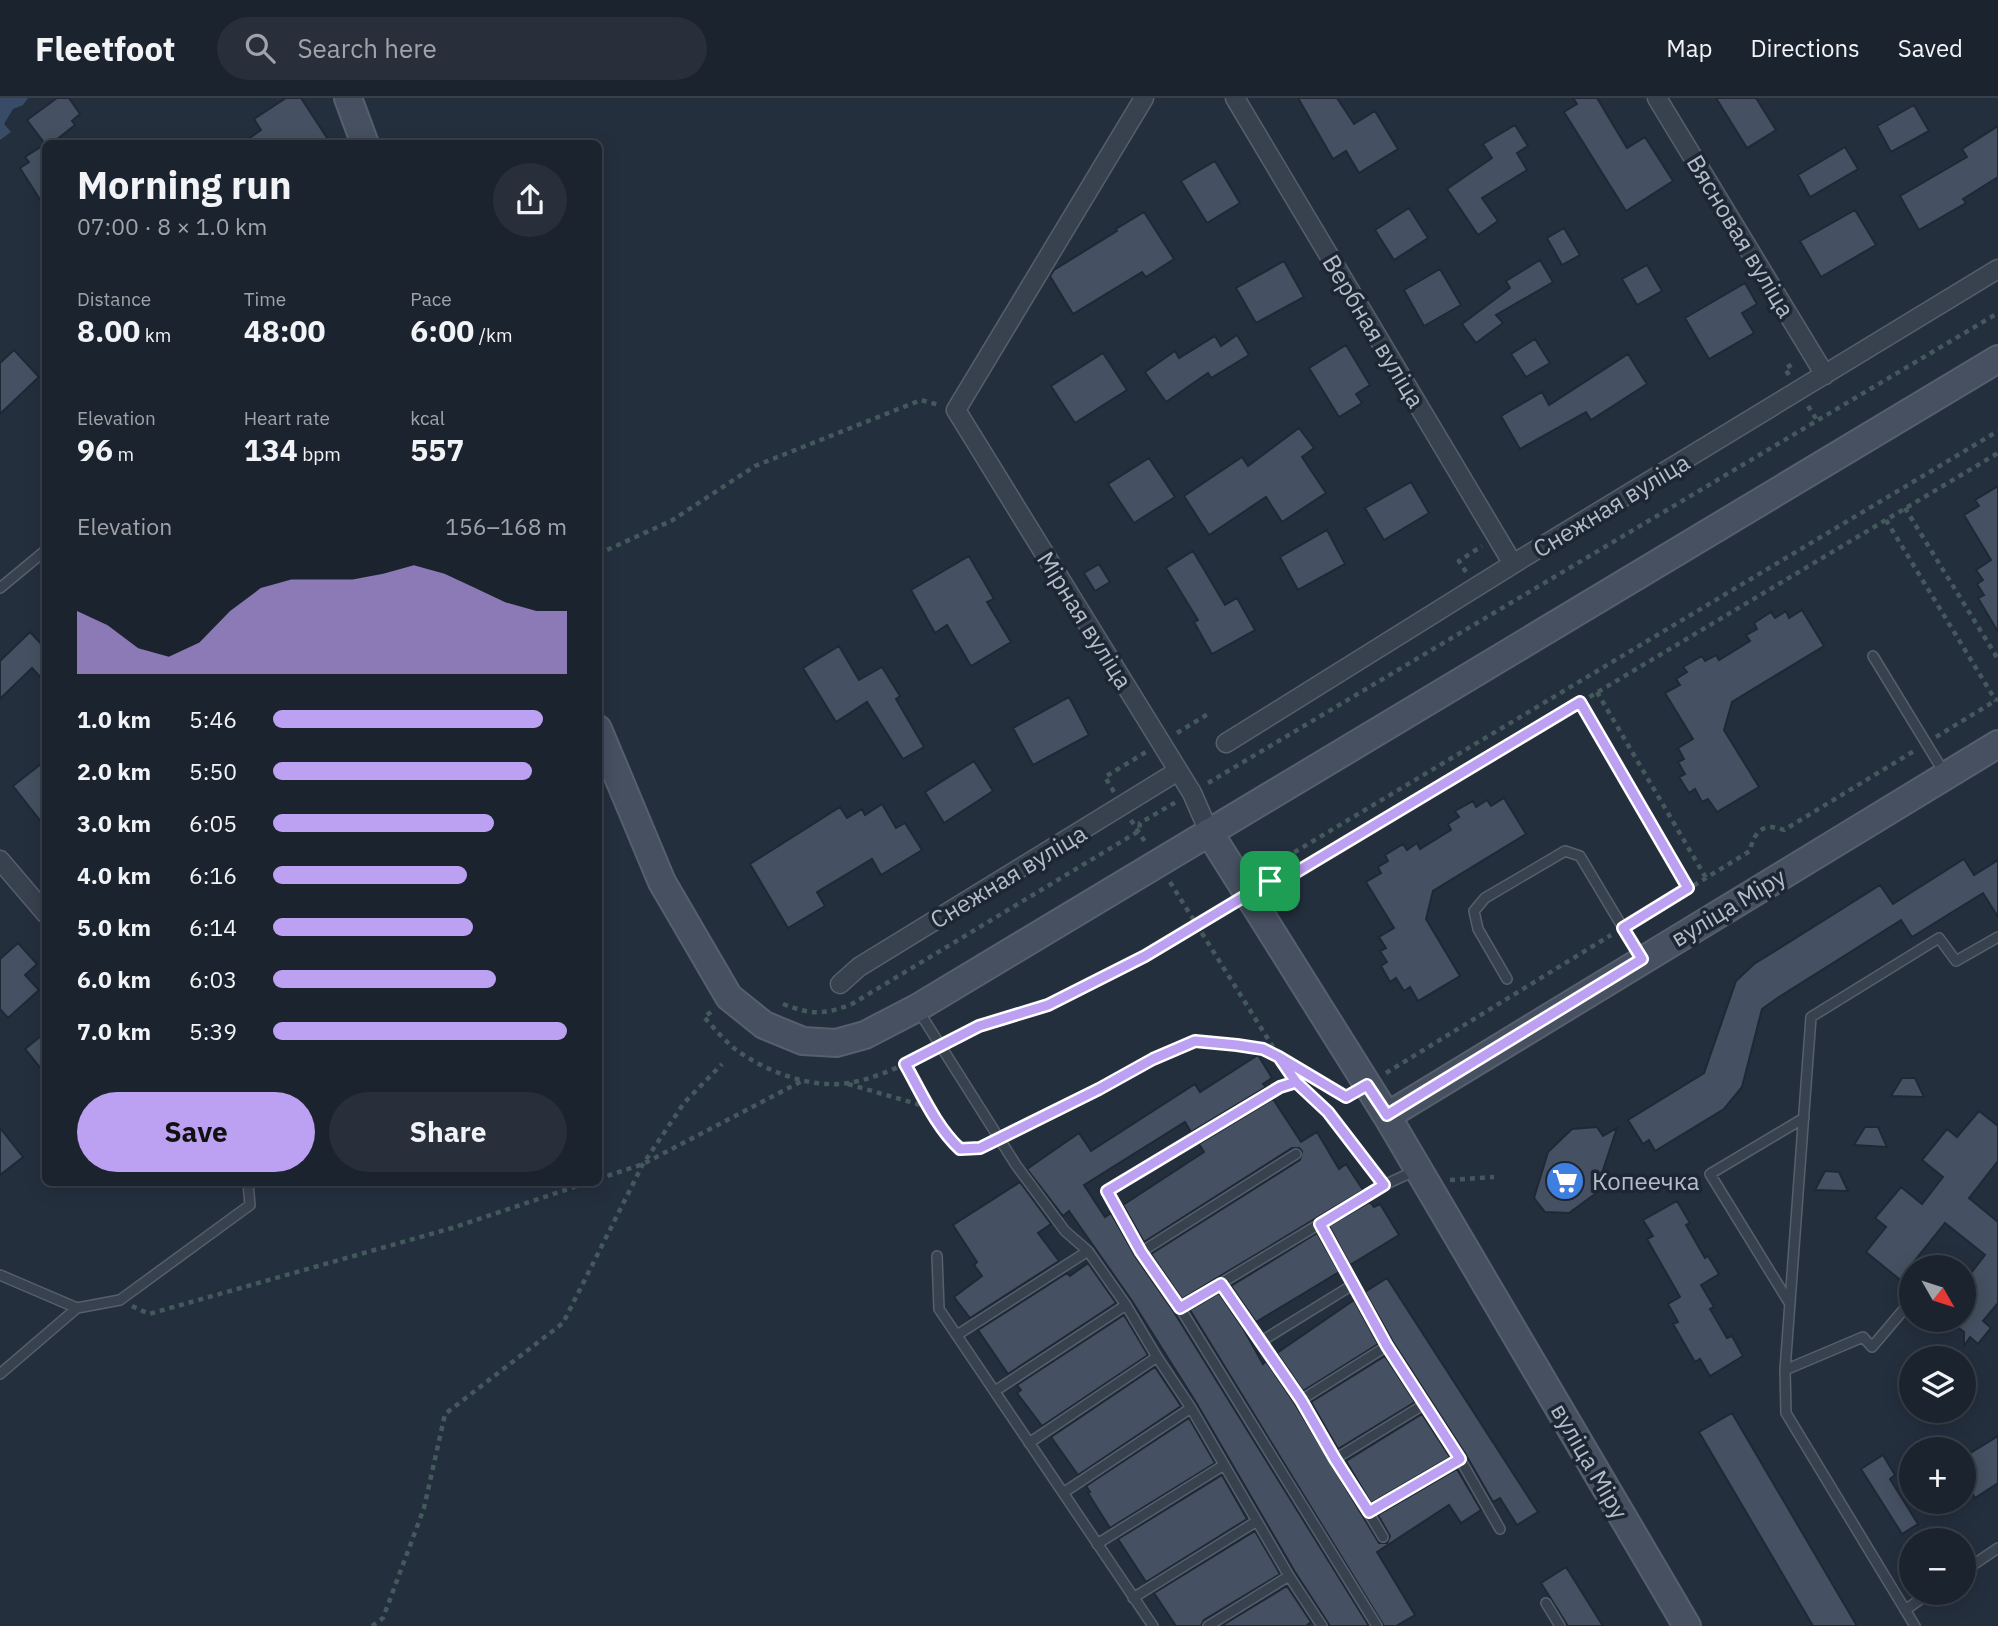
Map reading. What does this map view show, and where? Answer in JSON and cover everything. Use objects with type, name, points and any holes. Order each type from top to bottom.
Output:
[{"type":"main road","points":[[348,98],[364,140]]},
{"type":"main road","points":[[602,739],[662,882],[729,997],[764,1025],[803,1041],[836,1043],[865,1035],[918,1008],[1998,359]]},
{"type":"main road","name":"вуліца Міру","points":[[1387,1115],[1998,744]]},
{"type":"main road","name":"вуліца Міру","points":[[1209,832],[1247,894],[1357,1091],[1387,1115],[1687,1626]]},
{"type":"street","points":[[956,410],[1144,98]]},
{"type":"street","name":"Вербная вуліца","points":[[1236,98],[1513,564]]},
{"type":"street","name":"Вясновая вуліца","points":[[1657,98],[1825,375]]},
{"type":"street","name":"Снежная вуліца","points":[[1226,743],[1513,564],[1998,269]]},
{"type":"street","name":"Мірная вуліца","points":[[956,410],[1192,793],[1209,832]]},
{"type":"street","name":"Снежная вуліца","points":[[840,984],[859,967],[1178,771]]},
{"type":"street","points":[[0,860],[42,909]]},
{"type":"lane","points":[[0,588],[42,553]]},
{"type":"lane","points":[[1874,656],[1947,775]]},
{"type":"lane","points":[[1507,979],[1478,929],[1474,911],[1485,898],[1564,851],[1580,856],[1642,959]]},
{"type":"lane","points":[[1915,1626],[1786,1413],[1785,1370],[1811,1017],[1940,939],[1956,961],[1998,937]]},
{"type":"lane","points":[[918,1008],[999,1138],[1065,1231],[1088,1251],[1126,1305],[1191,1408],[1289,1576],[1322,1626]]},
{"type":"lane","points":[[1279,1057],[1296,1082],[1328,1112],[1384,1185]]},
{"type":"lane","points":[[1296,1082],[1280,1087],[1107,1191],[1141,1252],[1180,1308],[1377,1626]]},
{"type":"lane","points":[[1790,1304],[1710,1174],[1804,1118]]},
{"type":"lane","points":[[1141,1252],[1296,1154]]},
{"type":"lane","points":[[1180,1308],[1384,1185],[1422,1175]]},
{"type":"lane","points":[[0,1374],[77,1308],[120,1300],[250,1205],[248,1186]]},
{"type":"lane","points":[[1320,1224],[1387,1346],[1460,1459],[1500,1529]]},
{"type":"lane","points":[[957,1335],[1088,1251]]},
{"type":"lane","points":[[937,1256],[939,1309],[1153,1626]]},
{"type":"lane","points":[[0,1275],[77,1308]]},
{"type":"lane","points":[[1221,1284],[1301,1400],[1383,1537]]},
{"type":"lane","points":[[1260,1342],[1354,1284]]},
{"type":"lane","points":[[995,1391],[1126,1305]]},
{"type":"lane","points":[[1785,1370],[1863,1337],[1872,1347],[1899,1315]]},
{"type":"lane","points":[[1301,1400],[1387,1346]]},
{"type":"lane","points":[[1029,1443],[1157,1357]]},
{"type":"lane","points":[[1335,1459],[1423,1405]]},
{"type":"lane","points":[[1063,1493],[1191,1408]]},
{"type":"lane","points":[[1369,1512],[1460,1459]]},
{"type":"lane","points":[[1097,1544],[1224,1465]]},
{"type":"lane","points":[[1133,1598],[1257,1521]]},
{"type":"lane","points":[[1976,1563],[1998,1548]]},
{"type":"lane","points":[[1208,1626],[1289,1576]]},
{"type":"lane","points":[[1546,1603],[1560,1626]]},
{"type":"lane","points":[[1905,1610],[1912,1605]]},
{"type":"path","points":[[1139,831],[1140,823],[1998,313]]},
{"type":"path","points":[[602,552],[671,521],[755,466],[920,400],[956,410]]},
{"type":"path","points":[[1998,431],[1263,871],[1273,886],[1998,453]]},
{"type":"path","points":[[1905,508],[1998,659]]},
{"type":"path","points":[[1353,1109],[1357,1091],[1750,851],[1753,838],[1761,830],[1774,826],[1784,830],[1997,700],[1886,520]]},
{"type":"path","points":[[1597,692],[1706,878]]},
{"type":"path","points":[[1580,702],[1688,888]]},
{"type":"path","points":[[1169,737],[1208,713]]},
{"type":"path","points":[[1152,748],[1105,777],[1279,1057]]},
{"type":"path","points":[[848,1083],[905,1064],[941,1048],[979,1026],[1048,1005],[1145,956],[1247,894]]},
{"type":"path","points":[[704,1017],[734,1048],[772,1070],[803,1080],[848,1083],[931,1108]]},
{"type":"path","points":[[905,1064],[952,1142],[960,1149],[980,1148],[1153,1059],[1195,1041],[1263,1049],[1279,1057]]},
{"type":"path","points":[[372,1626],[383,1618],[424,1508],[446,1415],[563,1323],[643,1164],[684,1103],[722,1064]]},
{"type":"path","points":[[1317,1079],[1357,1091]]},
{"type":"path","points":[[602,1178],[643,1164],[803,1080]]},
{"type":"path","points":[[1422,1175],[1494,1177]]},
{"type":"path","points":[[120,1300],[149,1314],[452,1228],[577,1186]]},
{"type":"water","points":[[0,98],[28,98],[23,105],[13,109],[4,124],[11,132],[0,140]]},
{"type":"building","points":[[57,98],[69,98],[80,114],[72,121],[75,125],[56,140],[42,140],[27,120]]},
{"type":"building","points":[[286,98],[301,98],[328,140],[247,140],[261,130],[254,119]]},
{"type":"building","points":[[1298,98],[1337,98],[1354,124],[1375,111],[1398,149],[1359,173],[1346,151],[1333,159]]},
{"type":"building","points":[[1573,98],[1597,98],[1627,148],[1645,137],[1673,181],[1626,211],[1564,112],[1577,104]]},
{"type":"building","points":[[1716,98],[1756,98],[1776,130],[1747,148]]},
{"type":"building","points":[[1914,105],[1929,131],[1891,152],[1877,126]]},
{"type":"building","points":[[1515,125],[1528,146],[1517,153],[1527,170],[1482,198],[1498,221],[1478,235],[1447,189],[1492,158],[1483,144]]},
{"type":"building","points":[[1998,126],[1998,177],[1963,199],[1966,203],[1919,230],[1900,196],[1967,157],[1962,149]]},
{"type":"building","points":[[42,146],[42,203],[20,168],[29,162],[25,157]]},
{"type":"building","points":[[1845,147],[1858,169],[1810,197],[1798,175]]},
{"type":"building","points":[[1215,161],[1240,203],[1207,223],[1181,181]]},
{"type":"building","points":[[1409,208],[1428,238],[1394,260],[1375,230]]},
{"type":"building","points":[[1855,210],[1876,245],[1821,277],[1800,241]]},
{"type":"building","points":[[1144,212],[1174,259],[1146,277],[1142,272],[1073,314],[1050,276],[1054,270]]},
{"type":"building","points":[[1564,228],[1580,255],[1562,265],[1547,238]]},
{"type":"building","points":[[1540,260],[1553,282],[1496,315],[1503,323],[1476,343],[1462,324],[1510,288],[1506,281]]},
{"type":"building","points":[[1284,261],[1304,297],[1256,323],[1236,288]]},
{"type":"building","points":[[1647,265],[1662,291],[1637,305],[1622,279]]},
{"type":"building","points":[[1440,269],[1461,305],[1424,326],[1404,290]]},
{"type":"building","points":[[1745,283],[1757,304],[1742,313],[1754,333],[1709,359],[1685,318]]},
{"type":"building","points":[[1237,335],[1249,355],[1211,378],[1208,373],[1166,402],[1145,372],[1175,351],[1179,358],[1215,336],[1221,346]]},
{"type":"building","points":[[1535,339],[1550,363],[1526,377],[1511,354]]},
{"type":"building","points":[[1346,345],[1370,385],[1356,394],[1362,403],[1339,417],[1309,368]]},
{"type":"building","points":[[14,350],[39,377],[0,414],[0,363]]},
{"type":"building","points":[[1103,353],[1127,390],[1075,423],[1051,386]]},
{"type":"building","points":[[1628,354],[1647,384],[1591,420],[1586,412],[1520,449],[1501,416],[1542,392],[1549,405]]},
{"type":"building","points":[[1299,428],[1314,448],[1302,457],[1326,493],[1282,522],[1266,497],[1209,535],[1184,496],[1242,457],[1248,466]]},
{"type":"building","points":[[1149,458],[1175,497],[1134,523],[1108,484]]},
{"type":"building","points":[[1411,482],[1429,513],[1384,540],[1365,508]]},
{"type":"building","points":[[1998,486],[1998,632],[1978,598],[1984,595],[1977,584],[1983,580],[1976,570],[1991,560],[1964,515],[1979,506],[1975,500]]},
{"type":"building","points":[[1327,530],[1345,564],[1298,590],[1280,557]]},
{"type":"building","points":[[1193,551],[1225,605],[1237,598],[1255,630],[1212,654],[1194,622],[1198,620],[1166,568]]},
{"type":"building","points":[[969,556],[994,599],[987,602],[1011,642],[971,666],[947,625],[935,633],[911,590]]},
{"type":"building","points":[[1099,564],[1110,582],[1095,591],[1084,573]]},
{"type":"building","points":[[1802,610],[1824,646],[1732,702],[1724,730],[1759,787],[1717,812],[1708,799],[1702,802],[1695,789],[1689,793],[1679,777],[1685,774],[1678,762],[1684,759],[1678,748],[1693,739],[1665,693],[1680,685],[1676,679],[1687,672],[1683,667],[1702,656],[1705,661],[1716,655],[1719,660],[1750,641],[1746,635],[1757,629],[1754,623],[1771,612],[1775,618],[1786,611],[1789,618]]},
{"type":"building","points":[[30,632],[42,645],[42,679],[32,668],[0,699],[0,661]]},
{"type":"building","points":[[839,646],[859,680],[882,667],[900,696],[896,699],[924,747],[903,759],[867,702],[836,722],[803,668]]},
{"type":"building","points":[[1069,697],[1089,735],[1033,765],[1013,728]]},
{"type":"building","points":[[974,761],[993,791],[944,823],[925,792]]},
{"type":"building","points":[[42,763],[42,823],[13,786]]},
{"type":"building","points":[[1504,798],[1526,834],[1433,891],[1426,919],[1460,976],[1418,1001],[1410,987],[1404,991],[1396,978],[1390,982],[1381,966],[1387,962],[1380,951],[1386,948],[1379,937],[1394,928],[1366,882],[1381,873],[1378,867],[1388,861],[1385,855],[1403,844],[1407,850],[1417,843],[1420,849],[1451,830],[1448,824],[1459,817],[1455,811],[1473,801],[1476,807],[1487,800],[1491,806]]},
{"type":"building","points":[[882,804],[896,828],[905,823],[922,850],[881,875],[872,859],[817,892],[825,906],[788,928],[750,864],[840,807],[847,818],[862,809],[865,815]]},
{"type":"building","points":[[1964,859],[1974,875],[1998,860],[1998,917],[1983,893],[1912,937],[1901,920],[1776,999],[1762,1009],[1742,1087],[1724,1109],[1655,1151],[1649,1140],[1643,1144],[1628,1120],[1704,1073],[1736,981],[1754,964],[1880,885],[1893,904]]},
{"type":"building","points":[[18,943],[37,964],[25,975],[39,990],[8,1018],[0,1009],[0,959]]},
{"type":"building","points":[[42,1035],[42,1070],[25,1049]]},
{"type":"building","points":[[1258,1055],[1272,1078],[1263,1084],[1266,1087],[1191,1132],[1185,1122],[1084,1185],[1105,1217],[1111,1213],[1135,1256],[1174,1312],[1369,1626],[1330,1626],[1132,1301],[1069,1211],[1063,1216],[1027,1169],[1079,1133],[1091,1151],[1195,1084],[1200,1092]]},
{"type":"building","points":[[1902,1078],[1915,1078],[1924,1097],[1891,1096]]},
{"type":"building","points":[[1273,1099],[1301,1142],[1317,1132],[1339,1169],[1346,1164],[1363,1190],[1182,1299],[1151,1254],[1300,1160],[1302,1151],[1292,1148],[1144,1242],[1123,1205],[1204,1152],[1199,1144]]},
{"type":"building","points":[[1979,1111],[1998,1126],[1998,1161],[1969,1198],[1998,1222],[1998,1303],[1983,1321],[1991,1328],[1978,1344],[1970,1337],[1964,1346],[1964,1332],[1976,1332],[1976,1267],[1985,1255],[1945,1223],[1919,1255],[1899,1255],[1899,1279],[1866,1252],[1886,1227],[1875,1218],[1901,1187],[1922,1204],[1943,1177],[1922,1160],[1947,1129],[1957,1137]]},
{"type":"building","points":[[1597,1127],[1603,1136],[1617,1128],[1595,1194],[1569,1213],[1545,1212],[1534,1198],[1548,1152],[1572,1129]]},
{"type":"building","points":[[1865,1127],[1878,1127],[1887,1147],[1854,1145]]},
{"type":"building","points":[[0,1128],[23,1157],[0,1175]]},
{"type":"building","points":[[1825,1171],[1839,1172],[1848,1191],[1815,1190]]},
{"type":"building","points":[[1020,1182],[1051,1224],[1038,1233],[1059,1261],[970,1318],[954,1297],[982,1276],[974,1265],[977,1262],[953,1225]]},
{"type":"building","points":[[1677,1201],[1690,1223],[1686,1225],[1705,1258],[1708,1256],[1719,1274],[1701,1285],[1714,1307],[1710,1309],[1727,1338],[1732,1336],[1743,1356],[1710,1376],[1700,1359],[1695,1362],[1673,1324],[1678,1322],[1668,1304],[1680,1297],[1647,1239],[1653,1236],[1643,1220]]},
{"type":"building","points":[[1370,1202],[1374,1207],[1380,1204],[1399,1235],[1350,1265],[1329,1226]]},
{"type":"building","points":[[1317,1233],[1339,1272],[1256,1322],[1231,1286]]},
{"type":"building","points":[[1088,1263],[1116,1303],[1008,1374],[978,1330],[1067,1273],[1070,1276]]},
{"type":"building","points":[[1387,1278],[1538,1512],[1517,1525],[1500,1498],[1493,1502],[1393,1342],[1365,1292]]},
{"type":"building","points":[[1219,1293],[1263,1364],[1266,1361],[1295,1404],[1379,1543],[1387,1543],[1390,1536],[1378,1515],[1457,1469],[1481,1510],[1461,1523],[1449,1505],[1377,1552],[1415,1615],[1396,1626],[1384,1626],[1190,1310]]},
{"type":"building","points":[[1354,1300],[1378,1344],[1303,1391],[1277,1353]]},
{"type":"building","points":[[1124,1315],[1148,1355],[1042,1426],[1017,1393],[1021,1390],[1017,1385]]},
{"type":"building","points":[[1385,1356],[1415,1402],[1338,1449],[1311,1402]]},
{"type":"building","points":[[1155,1367],[1181,1406],[1078,1475],[1051,1437]]},
{"type":"building","points":[[1732,1413],[1857,1626],[1813,1626],[1699,1432]]},
{"type":"building","points":[[1422,1414],[1450,1457],[1371,1503],[1346,1461]]},
{"type":"building","points":[[1189,1418],[1215,1463],[1110,1528],[1086,1486]]},
{"type":"building","points":[[1998,1436],[1998,1483],[1976,1497],[1976,1450]]},
{"type":"building","points":[[1883,1455],[1895,1475],[1890,1479],[1899,1493],[1899,1514],[1912,1514],[1918,1524],[1912,1528],[1899,1529],[1861,1469]]},
{"type":"building","points":[[1222,1475],[1247,1519],[1146,1582],[1118,1539]]},
{"type":"building","points":[[1255,1531],[1280,1574],[1204,1620],[1201,1626],[1176,1626],[1154,1593]]},
{"type":"building","points":[[1566,1567],[1603,1626],[1568,1626],[1541,1583]]},
{"type":"building","points":[[1287,1586],[1311,1622],[1306,1626],[1221,1626]]},
{"type":"place","name":"Копеечка","points":[[1565,1181]]},
{"type":"route","points":[[1270,881],[1145,956],[1048,1005],[979,1026],[941,1048],[905,1064],[952,1142],[960,1149],[980,1148],[1153,1059],[1195,1041],[1263,1049],[1279,1057],[1296,1082],[1328,1112],[1384,1185],[1320,1224],[1387,1346],[1460,1459],[1369,1512],[1301,1400],[1221,1284],[1180,1308],[1141,1252],[1107,1191],[1280,1087],[1296,1082],[1279,1057],[1346,1097],[1367,1085],[1387,1115],[1642,959],[1623,928],[1688,888],[1580,702],[1273,886],[1270,881]]}]
